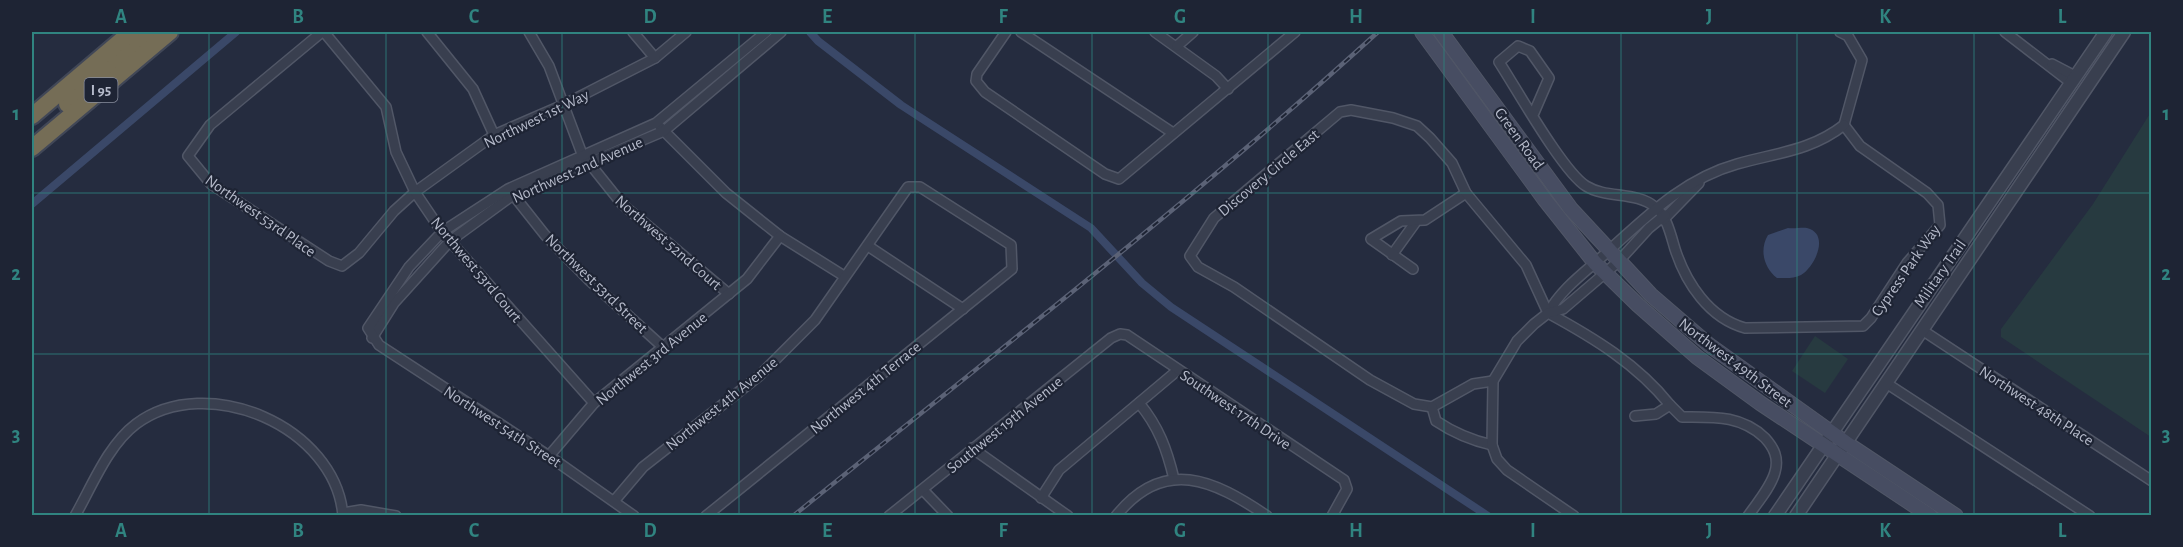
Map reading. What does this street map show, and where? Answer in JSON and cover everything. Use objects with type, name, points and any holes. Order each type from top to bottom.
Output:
[{"type":"highway","name":"I 95","points":[[32,103],[116,32]]},
{"type":"highway","points":[[32,116],[131,32]]},
{"type":"highway","points":[[32,134],[152,32]]},
{"type":"highway","name":"I 95","points":[[32,148],[170,32]]},
{"type":"main road","name":"Green Road","points":[[1422,32],[1545,200],[1600,267]]},
{"type":"main road","name":"Green Road","points":[[1441,32],[1550,182],[1608,251]]},
{"type":"main road","name":"Northwest 49th Street","points":[[1608,251],[1651,295],[1708,345],[1831,432],[1842,449]]},
{"type":"main road","name":"Northwest 49th Street","points":[[1600,267],[1697,357],[1823,444],[1842,449]]},
{"type":"main road","points":[[1842,449],[1930,516]]},
{"type":"main road","points":[[1842,449],[1956,516]]},
{"type":"street","name":"Northwest 53rd Place","points":[[323,32],[210,125],[188,156],[212,184],[329,261],[342,266]]},
{"type":"street","name":"Northwest 53rd Court","points":[[323,32],[386,107],[396,152],[415,192],[442,232],[594,403]]},
{"type":"street","points":[[427,32],[473,89],[494,135]]},
{"type":"street","name":"Northwest 52nd Court","points":[[529,32],[549,66],[582,154],[622,204],[729,294]]},
{"type":"street","points":[[633,32],[655,57]]},
{"type":"street","name":"Northwest 1st Way","points":[[342,266],[359,253],[394,211],[415,192],[494,135],[563,105],[655,57],[686,32]]},
{"type":"street","name":"Northwest 2nd Avenue","points":[[372,338],[368,328],[410,267],[442,232],[582,154],[656,123],[766,32]]},
{"type":"street","name":"Northwest 2nd Avenue","points":[[372,338],[394,303],[450,241],[511,192],[590,164],[664,131],[781,32]]},
{"type":"street","points":[[1006,32],[977,74],[976,81],[985,92],[1105,174],[1119,179],[1295,32]]},
{"type":"street","points":[[1022,32],[1173,133]]},
{"type":"street","points":[[1155,32],[1177,46],[1228,89]]},
{"type":"street","points":[[1177,46],[1193,32]]},
{"type":"street","points":[[1574,516],[1506,470],[1497,459],[1492,445],[1493,381],[1517,341],[1548,313],[1563,309],[1600,267],[1608,251],[1656,208],[1705,177],[1736,164],[1810,146],[1827,138],[1844,125],[1862,60],[1848,36],[1840,32]]},
{"type":"street","points":[[2005,32],[2072,79]]},
{"type":"street","name":"Military Trail","points":[[1776,516],[1831,432],[2106,32]]},
{"type":"street","name":"Military Trail","points":[[1796,516],[2124,32]]},
{"type":"street","points":[[1533,115],[1549,78],[1530,51],[1518,45],[1499,62],[1533,115],[1584,185],[1599,192],[1634,197],[1656,208]]},
{"type":"street","name":"Discovery Circle East","points":[[1432,407],[1414,404],[1370,380],[1234,287],[1198,267],[1190,256],[1214,218],[1340,112],[1350,110],[1372,113],[1417,126],[1452,163],[1466,193],[1526,265],[1548,313]]},
{"type":"street","points":[[656,123],[726,193],[780,236],[844,276]]},
{"type":"street","name":"Cypress Park Way","points":[[1656,208],[1664,217],[1671,232],[1681,268],[1696,291],[1730,324],[1744,328],[1863,326],[1871,318],[1907,263],[1941,225],[1938,205],[1927,193],[1860,146],[1844,125]]},
{"type":"street","points":[[2030,141],[2043,150]]},
{"type":"street","points":[[1600,267],[1618,262],[1705,177]]},
{"type":"street","name":"Northwest 4th Avenue","points":[[615,500],[643,467],[759,376],[815,320],[908,186],[920,187],[1011,245],[1013,253]]},
{"type":"street","name":"Northwest 53rd Street","points":[[511,192],[545,235],[589,280],[664,348]]},
{"type":"street","points":[[1413,269],[1371,239],[1401,221],[1414,223],[1425,220],[1466,193]]},
{"type":"street","points":[[1392,255],[1414,223]]},
{"type":"street","name":"Northwest 3rd Avenue","points":[[549,456],[594,403],[747,279],[780,236]]},
{"type":"street","points":[[868,246],[963,309]]},
{"type":"street","name":"Northwest 4th Terrace","points":[[706,516],[1012,269],[1013,253]]},
{"type":"street","points":[[1548,313],[1605,345],[1628,362],[1682,417],[1718,417],[1739,421],[1758,432],[1774,447],[1777,462],[1775,474],[1748,516]]},
{"type":"street","name":"Northwest 48th Place","points":[[1922,330],[2151,481]]},
{"type":"street","name":"Southwest 17th Drive","points":[[1120,334],[1127,335],[1344,480],[1347,489],[1332,516]]},
{"type":"street","name":"Southwest 19th Avenue","points":[[889,516],[972,448],[1120,334]]},
{"type":"street","name":"Northwest 54th Street","points":[[372,338],[615,500],[634,516]]},
{"type":"street","points":[[1041,498],[1059,470],[1178,370]]},
{"type":"street","points":[[1492,445],[1469,440],[1451,431],[1436,421],[1432,407],[1473,384],[1493,381]]},
{"type":"street","points":[[1886,383],[2090,516]]},
{"type":"street","points":[[75,516],[117,444],[136,424],[162,411],[192,403],[223,403],[255,412],[283,426],[310,450],[332,477],[343,514],[360,510],[396,516]]},
{"type":"street","points":[[1139,403],[1153,420],[1164,442],[1174,479]]},
{"type":"street","points":[[1635,416],[1656,414],[1670,405]]},
{"type":"street","points":[[972,448],[1068,516]]},
{"type":"street","points":[[1116,516],[1151,487],[1174,479],[1215,484],[1267,516]]},
{"type":"street","points":[[923,490],[948,516]]},
{"type":"shaded area","points":[[2151,112],[2151,437],[2001,337],[2001,329],[2093,204]]},
{"type":"shaded area","points":[[1815,336],[1848,359],[1825,393],[1792,371]]},
{"type":"water","points":[[1788,228],[1807,228],[1814,231],[1818,237],[1818,251],[1811,266],[1801,275],[1792,278],[1777,278],[1769,269],[1764,258],[1765,241],[1768,235]]},
{"type":"waterway","points":[[32,204],[236,32]]},
{"type":"waterway","points":[[810,32],[818,41],[901,105],[1091,228],[1142,283],[1171,307],[1488,516]]},
{"type":"railway","points":[[793,516],[1163,218],[1378,32]]}]
